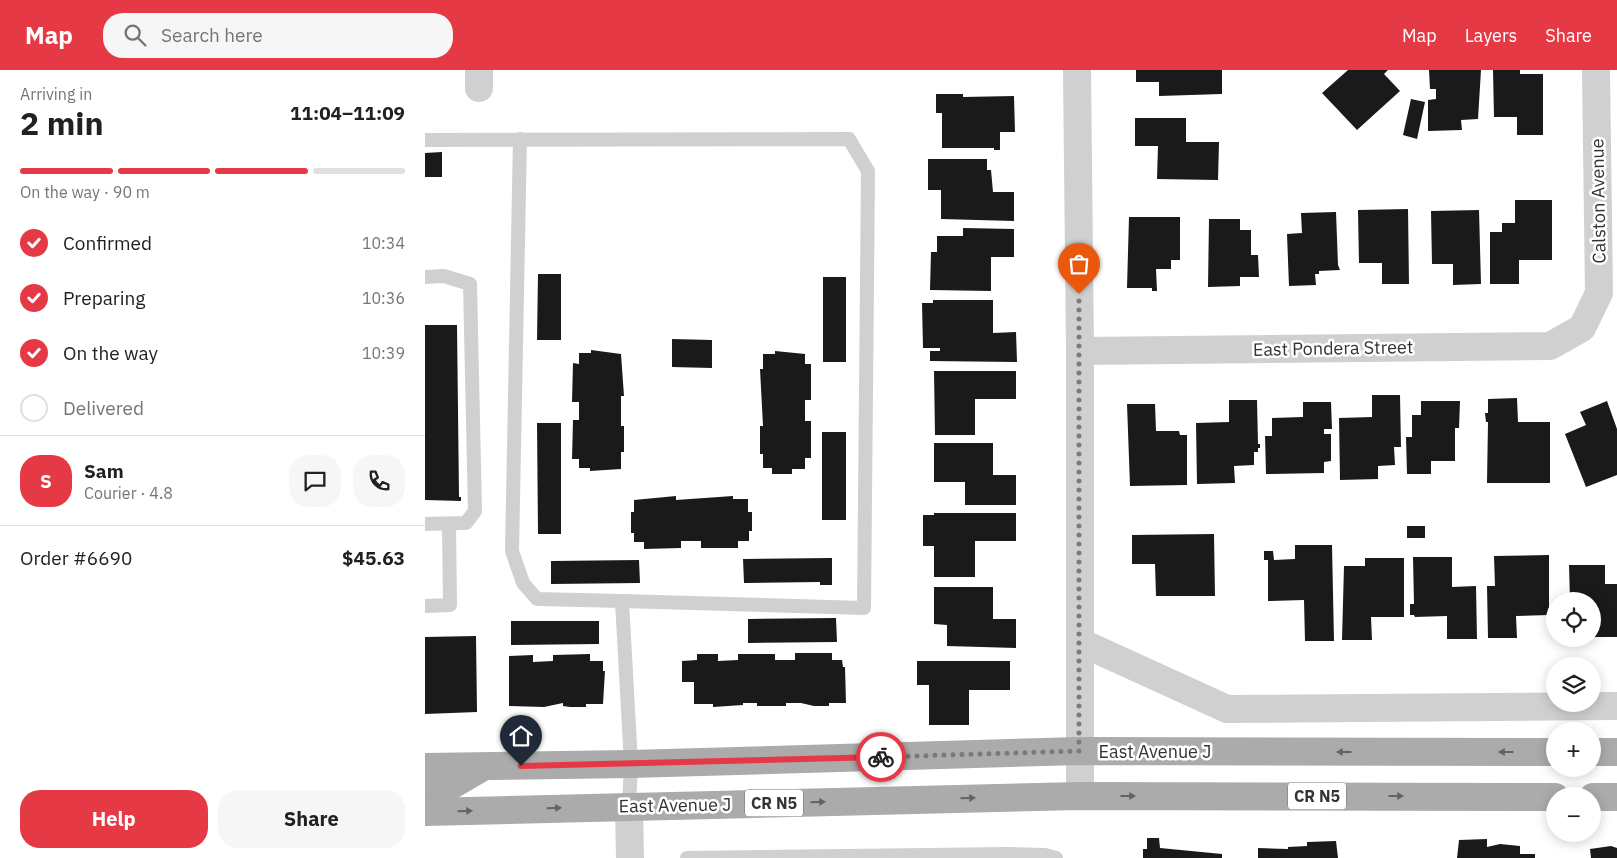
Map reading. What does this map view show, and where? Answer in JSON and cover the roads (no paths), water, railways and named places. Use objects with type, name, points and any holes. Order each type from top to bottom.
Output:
[{"type":"main road","name":"East Avenue J","points":[[425,767],[631,764],[1079,751],[1546,752]]},
{"type":"main road","points":[[1601,752],[1617,752]]},
{"type":"main road","points":[[425,792],[442,791],[484,767]]},
{"type":"main road","name":"East Avenue J","points":[[425,812],[1079,796],[1546,797]]},
{"type":"main road","points":[[1601,797],[1617,797]]},
{"type":"street","points":[[1077,70],[1079,796]]},
{"type":"street","name":"Calston Avenue","points":[[1582,328],[1599,293],[1596,70]]},
{"type":"street","name":"East Pondera Street","points":[[1079,351],[1550,346],[1582,328]]},
{"type":"street","points":[[1080,642],[1227,709],[1617,706]]},
{"type":"street","points":[[629,806],[631,858]]},
{"type":"lane","points":[[425,140],[520,139],[849,138],[868,171],[864,608],[537,599],[523,584],[512,552],[520,139]]},
{"type":"lane","points":[[425,277],[444,276],[470,284],[475,511],[466,523],[425,524]]},
{"type":"lane","points":[[425,606],[450,605],[449,524]]},
{"type":"lane","points":[[621,601],[631,764],[629,806]]},
{"type":"lane","points":[[687,858],[1008,854],[1045,855],[1056,858]]}]
